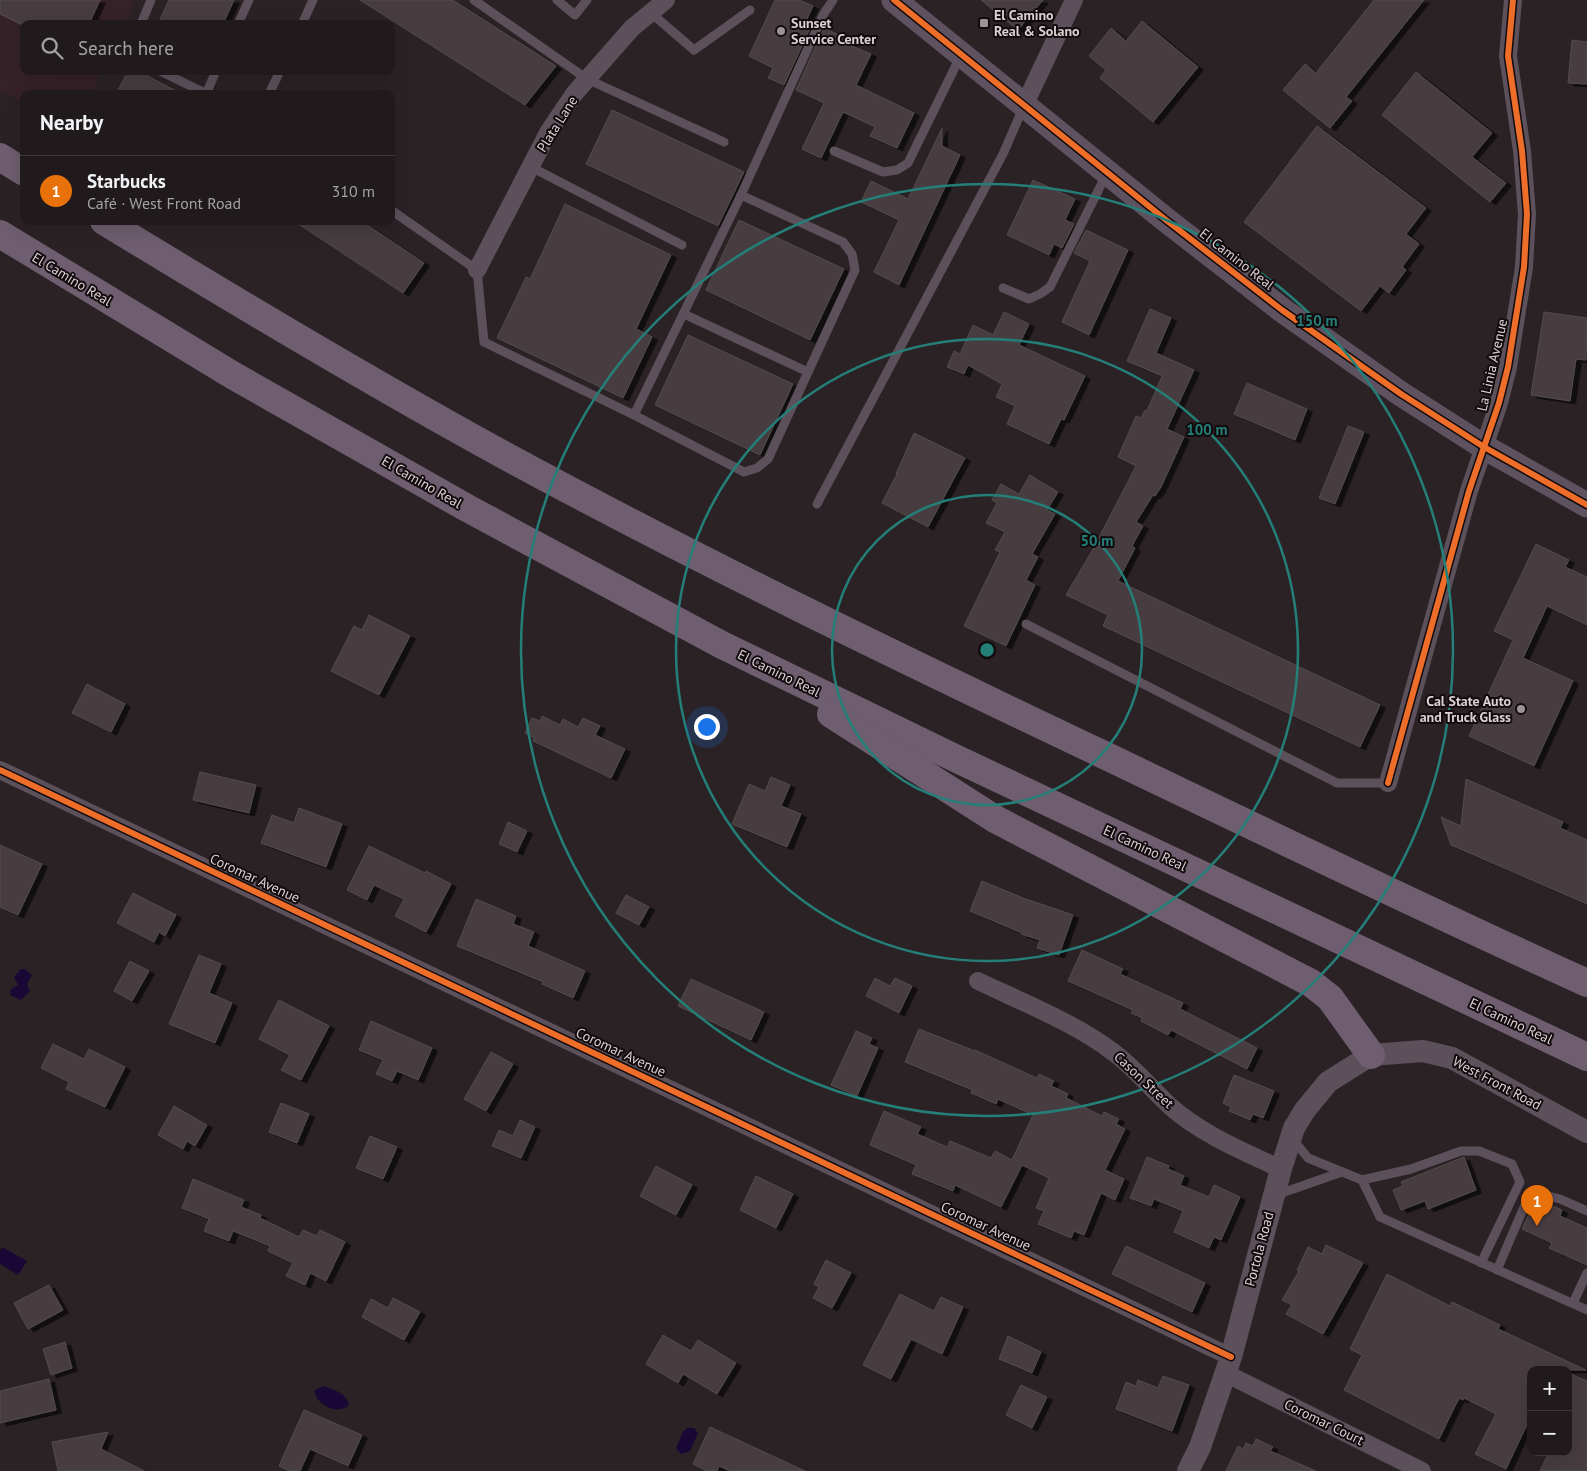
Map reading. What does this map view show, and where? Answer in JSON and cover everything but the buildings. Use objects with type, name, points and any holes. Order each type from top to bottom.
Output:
[{"type":"highway","points":[[0,157],[20,170]]},
{"type":"highway","points":[[111,225],[277,325],[494,449],[740,579],[875,646],[1465,928],[1587,983]]},
{"type":"highway","name":"El Camino Real","points":[[0,234],[251,385],[468,508],[722,645],[957,759],[1587,1057]]},
{"type":"highway","points":[[722,645],[995,819],[1311,983],[1330,998],[1371,1055]]},
{"type":"main road","name":"El Camino Real","points":[[894,0],[1024,106],[1282,310],[1401,394],[1484,447],[1587,506]]},
{"type":"street","name":"Plata Lane","points":[[477,270],[549,132],[574,94],[632,28],[666,0]]},
{"type":"street","points":[[1024,106],[1074,0]]},
{"type":"street","name":"La Linia Avenue","points":[[1388,783],[1470,491],[1499,403],[1508,367],[1524,268],[1527,214],[1522,151],[1512,94],[1508,56],[1513,0]]},
{"type":"street","name":"Coromar Avenue","points":[[0,770],[1228,1365]]},
{"type":"street","name":"Cason Street","points":[[978,981],[1082,1032],[1132,1067],[1171,1107],[1194,1124],[1280,1169]]},
{"type":"street","name":"West Front Road","points":[[1371,1055],[1423,1051],[1452,1058],[1587,1132]]},
{"type":"street","name":"Portola Road","points":[[1188,1471],[1200,1448],[1228,1365],[1280,1169],[1294,1128],[1305,1110],[1328,1082],[1371,1055]]},
{"type":"street","name":"Coromar Court","points":[[1228,1365],[1422,1471]]},
{"type":"lane","points":[[143,20],[151,0]]},
{"type":"lane","points":[[240,20],[249,0]]},
{"type":"lane","points":[[304,20],[313,0]]},
{"type":"lane","points":[[474,0],[588,79],[724,142]]},
{"type":"lane","points":[[558,0],[574,14],[587,0]]},
{"type":"lane","points":[[634,415],[741,195],[823,15],[833,0]]},
{"type":"lane","points":[[651,13],[694,50],[750,10]]},
{"type":"lane","points":[[834,151],[884,172],[897,170],[908,163],[961,54]]},
{"type":"lane","points":[[168,75],[198,90]]},
{"type":"lane","points":[[208,90],[214,75]]},
{"type":"lane","points":[[271,90],[278,75]]},
{"type":"lane","points":[[817,504],[1003,154],[1024,106]]},
{"type":"lane","points":[[531,167],[682,245]]},
{"type":"lane","points":[[1003,288],[1029,299],[1040,294],[1050,286],[1107,172]]},
{"type":"lane","points":[[395,213],[477,270],[484,342],[634,415],[744,472],[757,468],[768,458],[855,270],[852,254],[843,242],[741,195]]},
{"type":"lane","points":[[684,314],[808,372]]},
{"type":"lane","points":[[1026,624],[1337,783],[1388,783]]},
{"type":"lane","points":[[1291,1137],[1308,1158],[1362,1180],[1411,1169],[1461,1151],[1479,1151],[1512,1164],[1520,1182],[1481,1263]]},
{"type":"lane","points":[[1274,1196],[1342,1172]]},
{"type":"lane","points":[[1362,1180],[1380,1217],[1587,1310]]},
{"type":"lane","points":[[1497,1270],[1524,1207],[1533,1192],[1560,1199],[1587,1211]]},
{"type":"lane","points":[[1573,1304],[1587,1273]]},
{"type":"shaded area","points":[[0,0],[135,0],[126,20],[20,20],[20,75],[99,75],[93,90],[20,90],[20,101],[0,90]]},
{"type":"shaded area","points":[[21,969],[25,969],[32,975],[27,984],[30,991],[21,1000],[10,995],[11,989],[18,985],[14,977]]},
{"type":"shaded area","points":[[2,1247],[27,1261],[18,1275],[0,1264],[0,1251]]},
{"type":"shaded area","points":[[324,1386],[343,1395],[349,1405],[344,1408],[333,1409],[322,1404],[318,1400],[315,1390]]},
{"type":"shaded area","points":[[687,1428],[694,1428],[698,1433],[690,1451],[681,1454],[676,1448],[683,1432]]},
{"type":"cycle path","points":[[894,0],[1166,220],[1282,310],[1401,394],[1484,447],[1587,505]]},
{"type":"cycle path","points":[[1388,783],[1469,491],[1499,403],[1508,367],[1524,267],[1527,214],[1522,151],[1508,56],[1513,0]]},
{"type":"cycle path","points":[[0,770],[1231,1357]]},
{"type":"place","name":"El Camino Real & Solano","points":[[984,23]]},
{"type":"place","name":"Sunset Service Center","points":[[781,31]]},
{"type":"place","name":"Cal State Auto and Truck Glass","points":[[1521,709]]},
{"type":"place","name":"Starbucks","points":[[1537,1226]]}]
